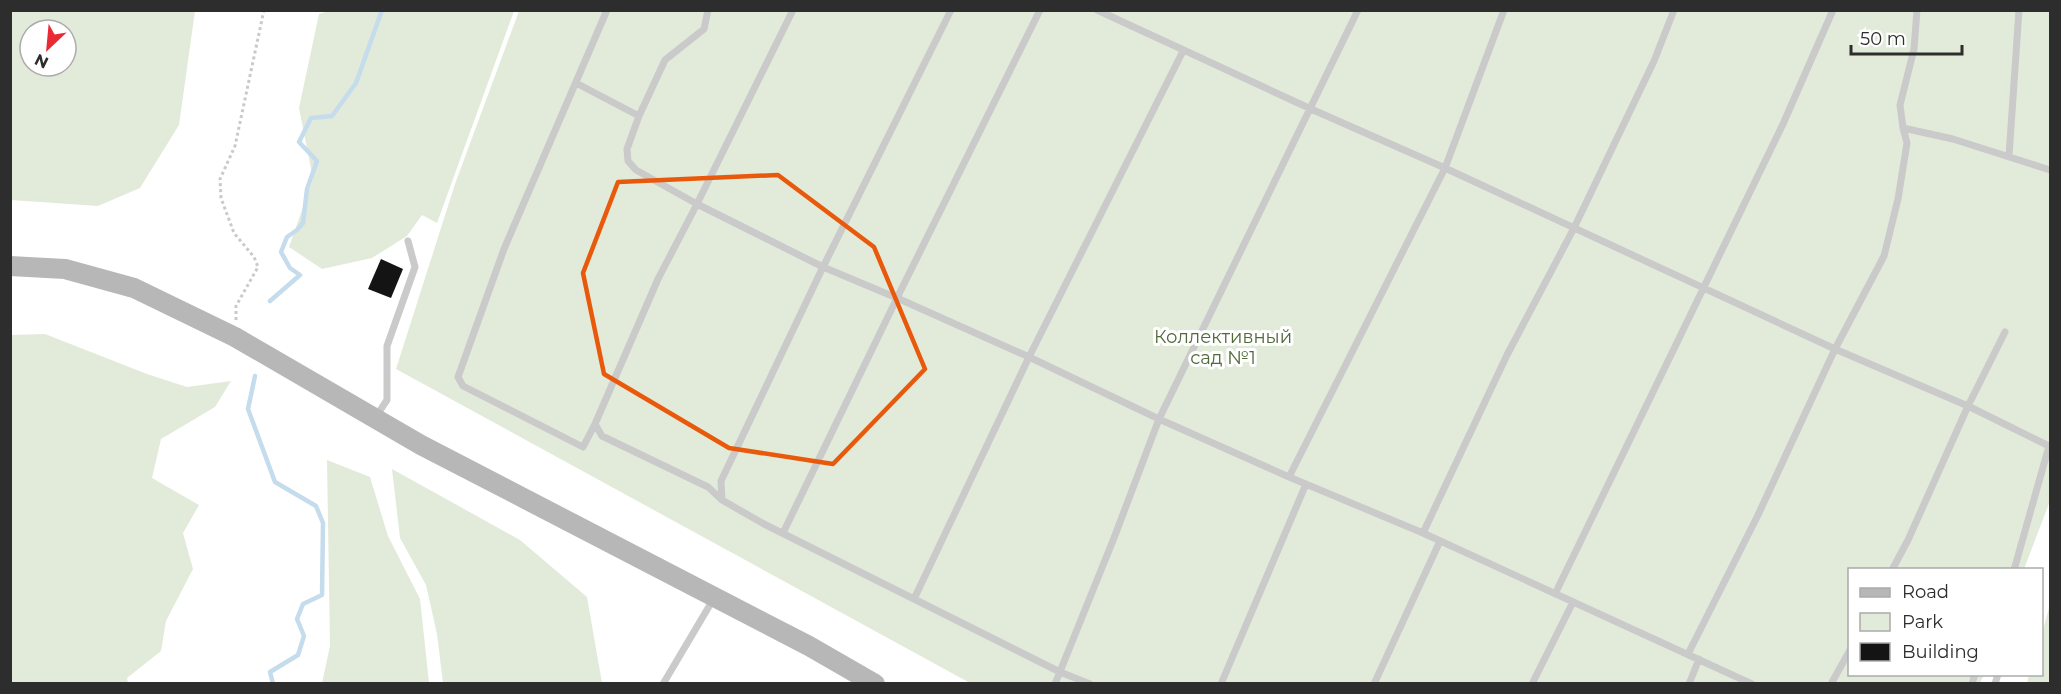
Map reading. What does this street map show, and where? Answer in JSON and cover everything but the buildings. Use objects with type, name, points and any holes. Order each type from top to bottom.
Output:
[{"type":"street","points":[[10,266],[65,269],[134,288],[235,337],[421,445],[875,684]]},
{"type":"lane","points":[[607,10],[504,249],[458,377],[463,386],[583,447],[658,279],[793,10]]},
{"type":"lane","points":[[708,10],[704,29],[665,60],[639,116],[627,149],[628,161],[636,170],[697,204],[823,267],[1029,357],[1159,419],[1289,477],[1424,533],[1752,684]]},
{"type":"lane","points":[[722,500],[721,481],[823,267],[951,10]]},
{"type":"lane","points":[[783,533],[1040,10]]},
{"type":"lane","points":[[1097,10],[1835,349],[1968,406],[2049,446],[2015,568]]},
{"type":"lane","points":[[1055,684],[1159,419],[1358,10]]},
{"type":"lane","points":[[1289,477],[1445,168],[1504,10]]},
{"type":"lane","points":[[1424,533],[1507,355],[1574,228],[1654,61],[1674,10]]},
{"type":"lane","points":[[1555,594],[1783,124],[1833,10]]},
{"type":"lane","points":[[1688,654],[1758,514],[1835,349],[1884,256],[1898,199],[1907,143],[1900,105],[1914,49],[1917,10]]},
{"type":"lane","points":[[2009,156],[2019,10]]},
{"type":"lane","points":[[914,599],[1029,357],[1183,51]]},
{"type":"lane","points":[[576,82],[639,116]]},
{"type":"lane","points":[[1903,128],[1953,139],[2050,170]]},
{"type":"lane","points":[[375,418],[387,399],[387,346],[416,267],[408,241]]},
{"type":"lane","points":[[1893,568],[1968,406],[2005,333]]},
{"type":"lane","points":[[595,424],[602,436],[708,487],[722,500],[783,533],[1060,672],[1090,684]]},
{"type":"lane","points":[[1221,684],[1306,484]]},
{"type":"lane","points":[[1374,684],[1440,541]]},
{"type":"lane","points":[[663,684],[714,598]]},
{"type":"lane","points":[[1533,684],[1573,602]]},
{"type":"lane","points":[[1832,684],[1848,654]]},
{"type":"lane","points":[[1689,684],[1699,659]]},
{"type":"path","points":[[235,337],[236,306],[258,267],[254,256],[234,233],[221,198],[220,179],[235,146],[264,10]]},
{"type":"highlighted area","points":[[778,175],[874,247],[925,369],[833,464],[729,448],[604,374],[583,273],[618,182]]},
{"type":"green space","points":[[332,10],[514,11],[437,223],[422,215],[407,236],[372,258],[322,269],[289,247],[313,179],[299,108],[319,14]]},
{"type":"green space","points":[[10,11],[195,11],[179,125],[140,188],[98,206],[11,200]]},
{"type":"green space","name":"Коллективный сад №1","points":[[519,11],[2050,11],[2050,501],[2024,568],[1848,568],[1848,676],[1984,676],[1980,683],[970,683],[396,369],[455,184]]},
{"type":"green space","points":[[45,334],[147,374],[187,387],[231,381],[215,407],[161,439],[152,478],[199,505],[183,533],[193,569],[166,621],[161,651],[127,678],[128,683],[11,683],[11,335]]},
{"type":"green space","points":[[327,460],[370,477],[388,536],[420,599],[429,683],[322,683],[330,646]]},
{"type":"green space","points":[[392,469],[520,540],[587,597],[602,683],[443,683],[437,634],[426,585],[400,538]]},
{"type":"green space","points":[[2050,604],[2050,683],[2027,683],[2029,676],[2043,676],[2043,630]]},
{"type":"waterway","points":[[270,301],[300,275],[290,268],[281,252],[287,237],[303,223],[307,189],[317,161],[299,142],[311,118],[332,116],[356,83],[382,10]]},
{"type":"waterway","points":[[255,376],[248,409],[275,482],[316,506],[323,523],[322,595],[303,604],[297,619],[304,636],[298,655],[270,672],[273,684]]}]
